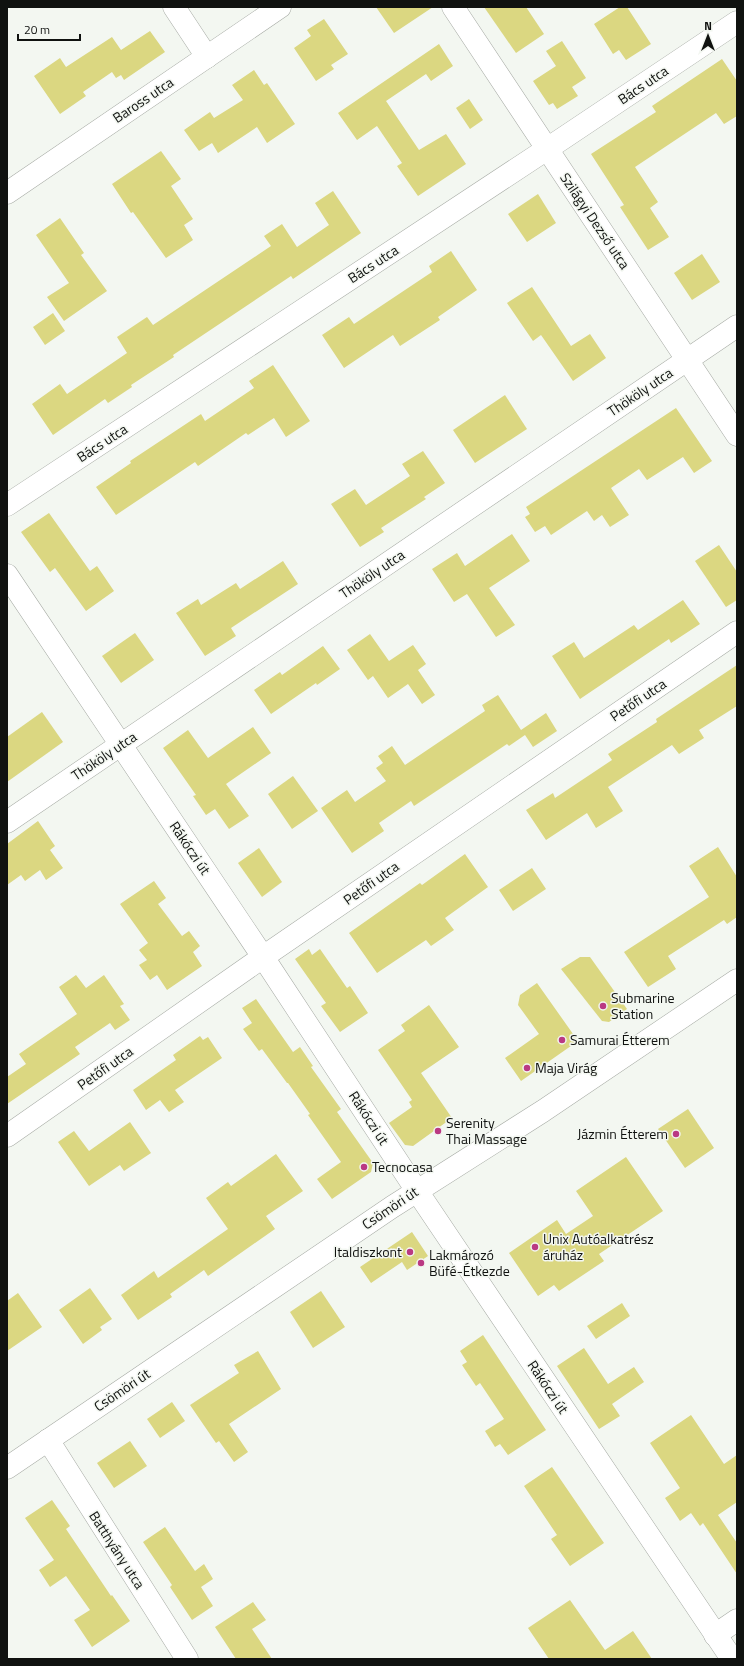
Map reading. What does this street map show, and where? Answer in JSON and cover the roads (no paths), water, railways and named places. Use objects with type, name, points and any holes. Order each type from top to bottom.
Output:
[{"type":"street","points":[[174,7],[207,57]]},
{"type":"street","name":"Baross utca","points":[[7,193],[280,7]]},
{"type":"street","name":"Szilágyi Dezső utca","points":[[452,7],[737,435]]},
{"type":"street","name":"Bács utca","points":[[7,505],[737,22]]},
{"type":"street","name":"Thököly utca","points":[[7,822],[737,326]]},
{"type":"street","name":"Rákóczi út","points":[[7,575],[263,957],[417,1191],[732,1659]]},
{"type":"street","name":"Petőfi utca","points":[[7,1136],[263,957],[737,632]]},
{"type":"street","name":"Csömöri út","points":[[7,1468],[417,1191],[543,1111],[737,980]]},
{"type":"street","name":"Batthyány utca","points":[[48,1440],[188,1659]]},
{"type":"street","points":[[715,1635],[737,1620]]},
{"type":"place","name":"Submarine Station","points":[[603,1006]]},
{"type":"place","name":"Samurai Étterem","points":[[562,1040]]},
{"type":"place","name":"Maja Virág","points":[[527,1068]]},
{"type":"place","name":"Serenity Thai Massage","points":[[438,1131]]},
{"type":"place","name":"Jázmin Étterem","points":[[676,1134]]},
{"type":"place","name":"Tecnocasa","points":[[364,1167]]},
{"type":"place","name":"Unix Autóalkatrész áruház","points":[[535,1247]]},
{"type":"place","name":"Italdiszkont","points":[[410,1252]]},
{"type":"place","name":"Lakmározó Büfé-Étkezde","points":[[421,1263]]}]
